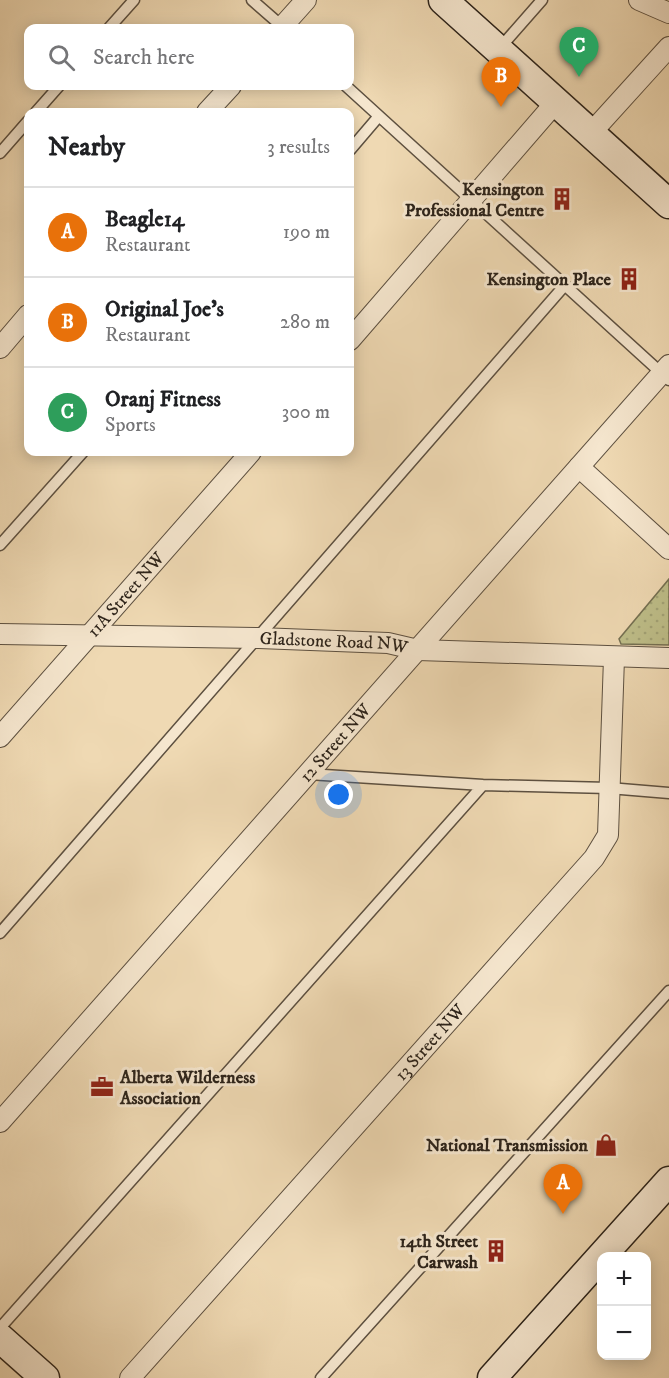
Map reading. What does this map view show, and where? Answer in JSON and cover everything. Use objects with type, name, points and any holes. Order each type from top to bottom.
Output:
[{"type":"street","points":[[285,24],[306,0]]},
{"type":"street","points":[[443,0],[669,204]]},
{"type":"street","points":[[639,0],[669,14]]},
{"type":"street","points":[[591,133],[669,47]]},
{"type":"street","points":[[211,108],[227,90]]},
{"type":"street","points":[[354,335],[556,102]]},
{"type":"street","points":[[0,348],[24,320]]},
{"type":"street","name":"12 Street NW","points":[[0,1122],[579,467],[667,373]]},
{"type":"street","name":"11A Street NW","points":[[0,737],[247,456]]},
{"type":"street","points":[[579,467],[669,549]]},
{"type":"street","name":"Gladstone Road NW","points":[[0,634],[259,638],[388,643],[418,650],[669,658]]},
{"type":"street","name":"13 Street NW","points":[[130,1378],[594,858],[608,835],[614,658]]},
{"type":"street","points":[[492,1378],[669,1181]]},
{"type":"street","points":[[0,1338],[45,1378]]},
{"type":"lane","points":[[113,24],[134,0]]},
{"type":"lane","points":[[252,0],[278,24]]},
{"type":"lane","points":[[498,50],[542,0]]},
{"type":"lane","points":[[40,108],[55,90]]},
{"type":"lane","points":[[351,90],[565,285],[667,373]]},
{"type":"lane","points":[[354,145],[380,116]]},
{"type":"lane","points":[[0,153],[24,126]]},
{"type":"lane","points":[[0,933],[565,285]]},
{"type":"lane","points":[[0,545],[79,456]]},
{"type":"lane","points":[[308,774],[483,785],[609,788],[669,793]]},
{"type":"lane","points":[[0,1328],[483,785]]},
{"type":"lane","points":[[321,1378],[669,991]]},
{"type":"green space","points":[[669,579],[669,645],[621,644],[619,639]]},
{"type":"place","name":"Oranj Fitness","points":[[579,77]]},
{"type":"place","name":"Original Joe's","points":[[501,107]]},
{"type":"place","name":"Kensington Professional Centre","points":[[562,199]]},
{"type":"place","name":"Kensington Place","points":[[629,279]]},
{"type":"place","name":"Alberta Wilderness Association","points":[[102,1087]]},
{"type":"place","name":"National Transmission","points":[[606,1145]]},
{"type":"place","name":"Beagle14","points":[[563,1214]]},
{"type":"place","name":"14th Street Carwash","points":[[496,1251]]}]
